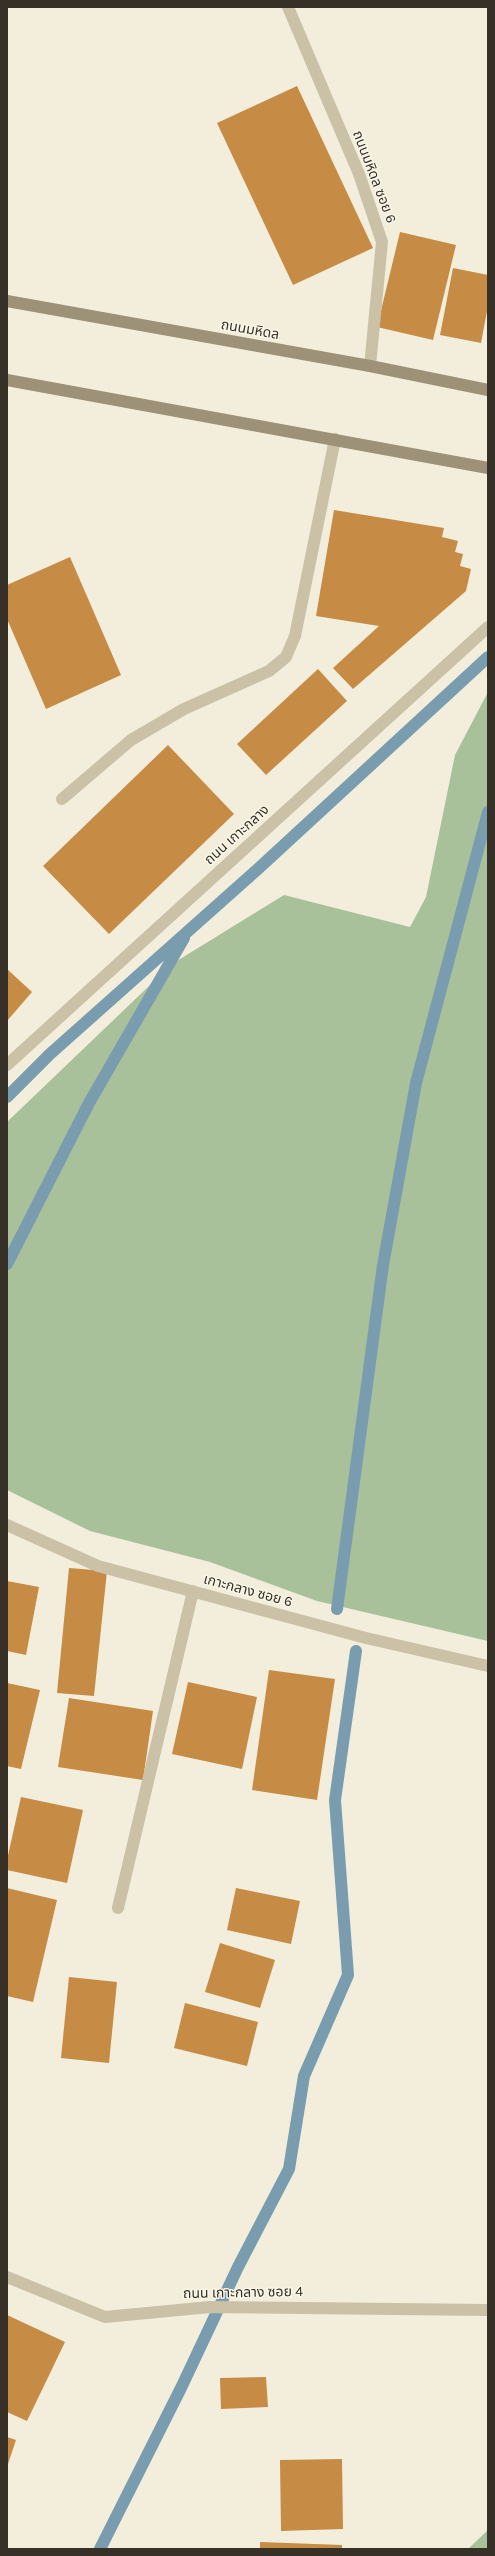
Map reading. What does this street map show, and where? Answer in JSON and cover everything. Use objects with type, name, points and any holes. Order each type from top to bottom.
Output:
[{"type":"main road","name":"ถนนมหิดล","points":[[7,301],[370,366],[488,390]]},
{"type":"main road","points":[[7,380],[488,468]]},
{"type":"street","name":"ถนนมหิดล ซอย 6","points":[[288,7],[359,174],[382,242],[370,366]]},
{"type":"street","points":[[62,799],[131,740],[184,709],[269,671],[286,657],[296,636],[335,439]]},
{"type":"street","name":"ถนน เกาะกลาง","points":[[7,1065],[488,627]]},
{"type":"street","name":"เกาะกลาง ซอย 6","points":[[7,1525],[98,1566],[366,1638],[488,1666]]},
{"type":"street","points":[[118,1908],[193,1591]]},
{"type":"street","name":"ถนน เกาะกลาง ซอย 4","points":[[7,2277],[105,2317],[210,2307],[488,2310]]},
{"type":"green space","points":[[488,692],[488,1641],[317,1601],[210,1562],[90,1531],[7,1490],[7,1122],[172,964],[284,895],[410,927],[426,897],[455,755]]},
{"type":"green space","points":[[488,2530],[488,2549],[468,2549]]},
{"type":"building","points":[[297,86],[373,248],[293,285],[217,123]]},
{"type":"building","points":[[400,232],[456,245],[433,340],[377,327]]},
{"type":"building","points":[[453,268],[488,275],[488,306],[481,343],[440,335]]},
{"type":"building","points":[[334,510],[444,528],[442,537],[458,541],[455,552],[463,554],[460,566],[471,569],[466,591],[353,689],[333,668],[379,626],[316,616]]},
{"type":"building","points":[[70,557],[121,675],[46,709],[7,619],[7,585]]},
{"type":"building","points":[[318,669],[347,701],[266,775],[237,744]]},
{"type":"building","points":[[168,745],[234,814],[109,934],[43,866]]},
{"type":"building","points":[[7,969],[32,992],[7,1021]]},
{"type":"building","points":[[69,1568],[107,1571],[94,1696],[57,1693]]},
{"type":"building","points":[[7,1581],[39,1587],[26,1655],[7,1651]]},
{"type":"building","points":[[269,1670],[335,1679],[317,1800],[252,1790]]},
{"type":"building","points":[[188,1682],[257,1697],[242,1769],[172,1754]]},
{"type":"building","points":[[7,1683],[40,1690],[21,1769],[7,1766]]},
{"type":"building","points":[[69,1698],[153,1711],[143,1780],[58,1767]]},
{"type":"building","points":[[21,1797],[83,1810],[67,1883],[7,1870],[7,1860]]},
{"type":"building","points":[[7,1888],[57,1900],[33,2002],[7,1996]]},
{"type":"building","points":[[236,1888],[300,1901],[291,1944],[227,1930]]},
{"type":"building","points":[[220,1943],[275,1960],[260,2008],[205,1992]]},
{"type":"building","points":[[69,1977],[117,1982],[109,2063],[61,2058]]},
{"type":"building","points":[[185,2003],[258,2022],[247,2066],[174,2048]]},
{"type":"building","points":[[7,2315],[65,2342],[27,2421],[7,2412]]},
{"type":"building","points":[[266,2377],[268,2407],[221,2409],[220,2378]]},
{"type":"building","points":[[7,2437],[16,2440],[7,2467]]},
{"type":"building","points":[[342,2459],[343,2529],[281,2531],[280,2460]]},
{"type":"building","points":[[260,2542],[342,2545],[342,2549],[260,2549]]},
{"type":"waterway","points":[[7,1097],[50,1054],[259,868],[488,657]]},
{"type":"waterway","points":[[337,1609],[383,1265],[416,1083],[488,812]]},
{"type":"waterway","points":[[7,1264],[89,1103],[184,938]]},
{"type":"waterway","points":[[100,2549],[181,2388],[238,2267],[289,2169],[304,2076],[348,1975],[335,1800],[356,1651]]}]
